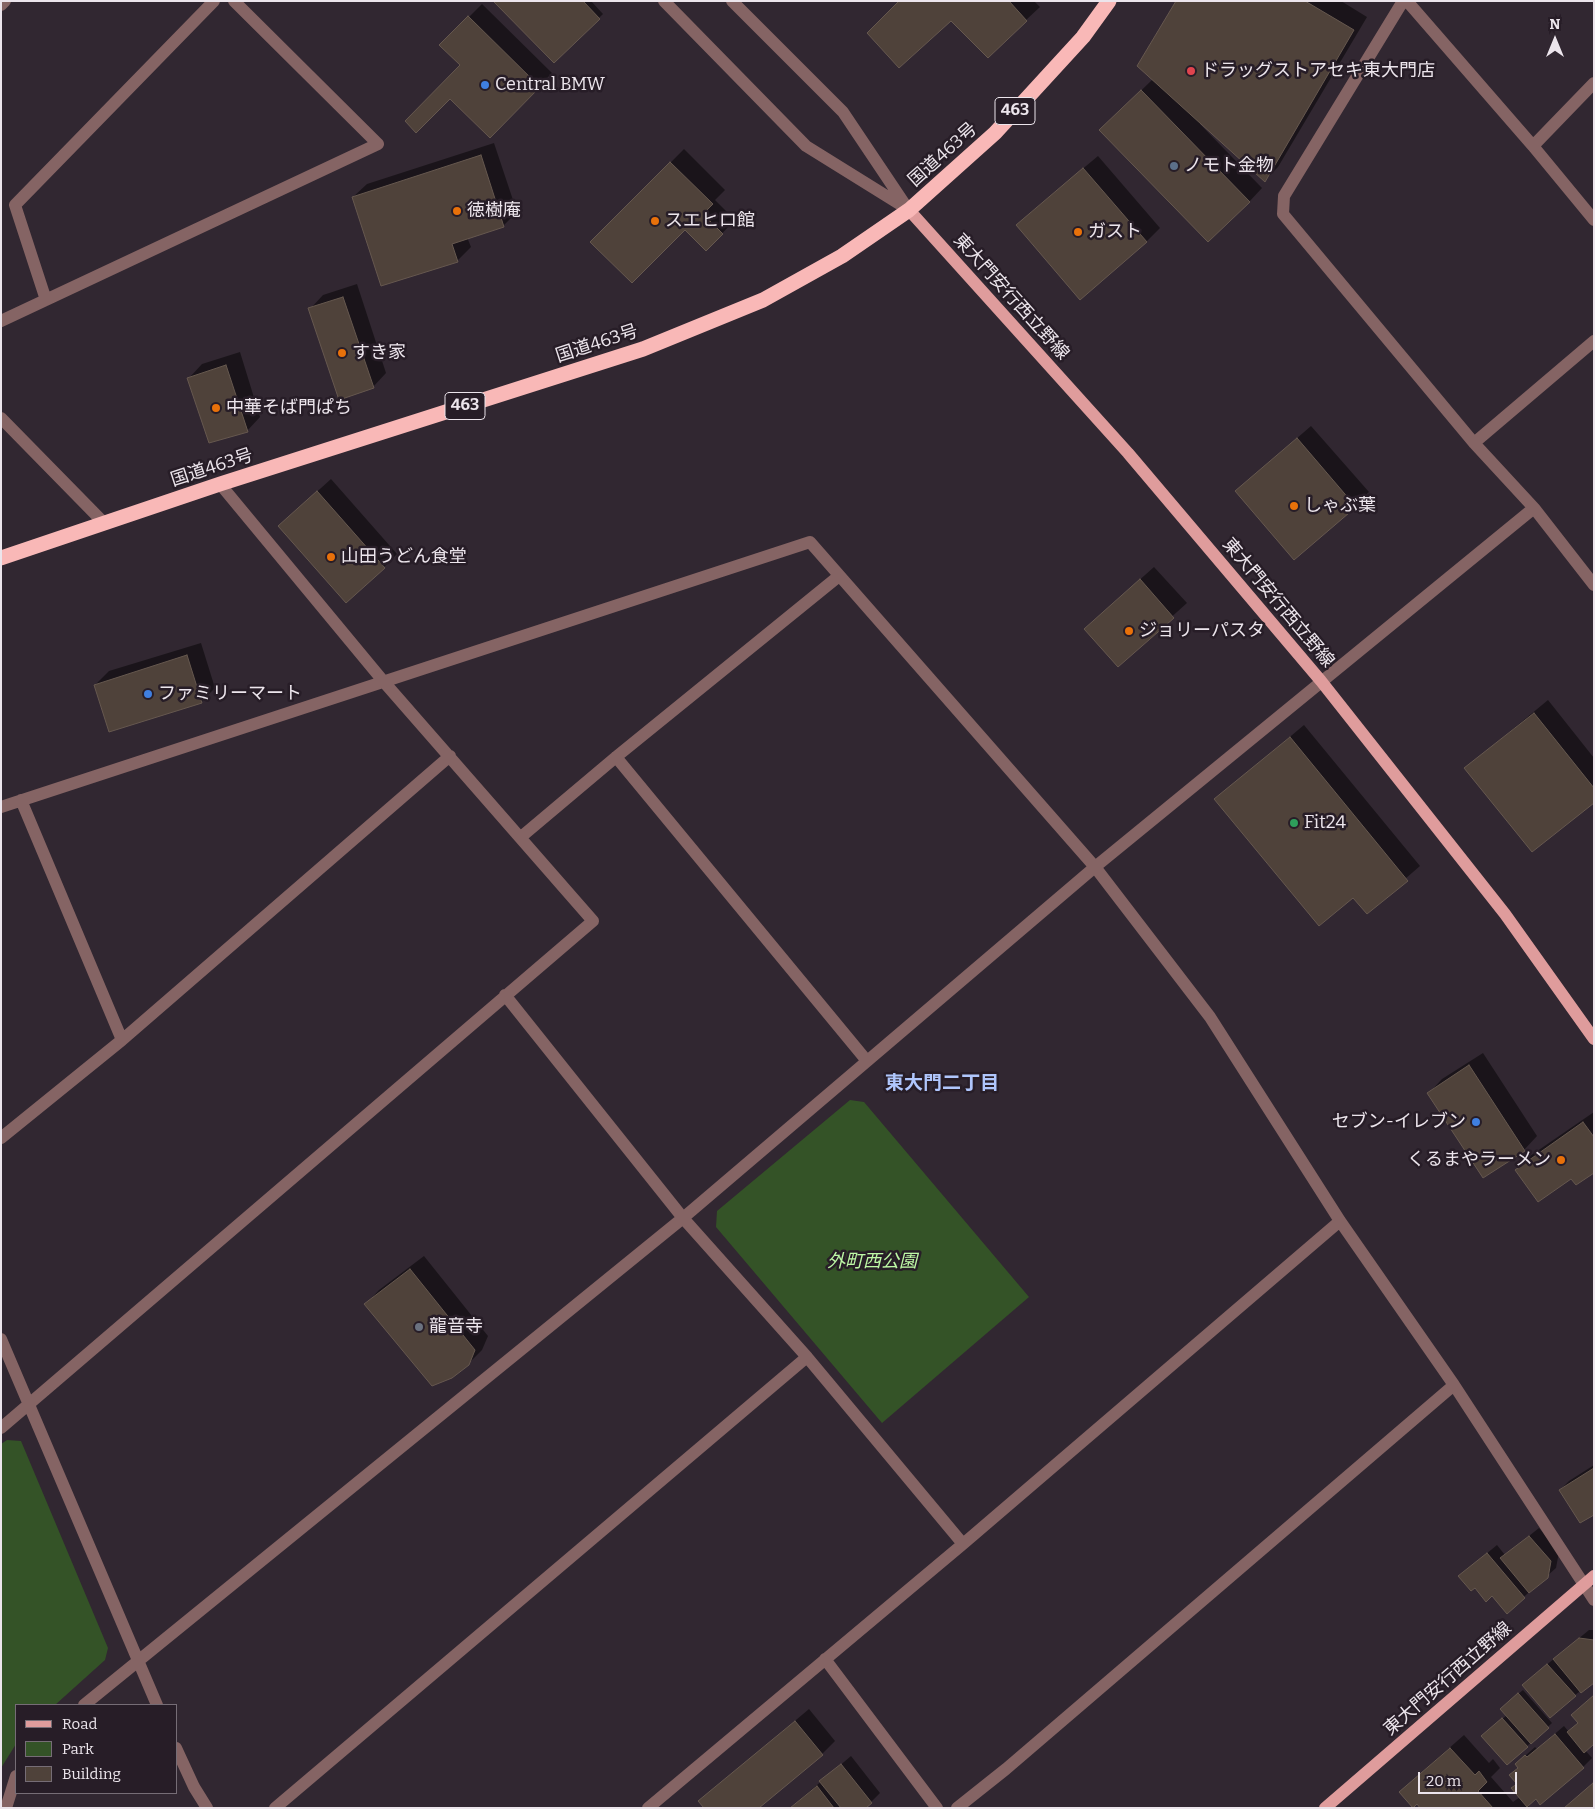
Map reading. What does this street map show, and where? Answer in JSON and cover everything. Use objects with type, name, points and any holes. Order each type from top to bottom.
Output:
[{"type":"highway","name":"国道463号","points":[[1,558],[220,484],[643,349],[763,300],[842,256],[909,210],[995,133],[1084,37],[1108,1]]},
{"type":"main road","name":"東大門安行西立野線","points":[[909,210],[1128,453],[1321,681],[1505,914],[1594,1039]]},
{"type":"main road","name":"東大門安行西立野線","points":[[1324,1808],[1589,1580]]},
{"type":"street","points":[[1,5],[5,1]]},
{"type":"street","points":[[46,300],[15,205],[214,1]]},
{"type":"street","points":[[1,321],[378,144],[234,1]]},
{"type":"street","points":[[664,1],[806,146],[909,210]]},
{"type":"street","points":[[732,1],[844,112],[909,210]]},
{"type":"street","points":[[1403,1],[1284,196],[1283,214],[1474,443],[1534,508],[1594,585]]},
{"type":"street","points":[[1407,1],[1533,146],[1594,220]]},
{"type":"street","points":[[1533,146],[1594,83]]},
{"type":"street","points":[[1474,443],[1594,341]]},
{"type":"street","points":[[1,418],[104,523]]},
{"type":"street","points":[[1,1428],[593,921],[384,682],[220,484]]},
{"type":"street","points":[[85,1704],[682,1218],[1095,868],[1534,508]]},
{"type":"street","points":[[1,807],[810,542],[1095,868],[1210,1017],[1340,1221],[1589,1580],[1594,1600]]},
{"type":"street","points":[[521,837],[616,757],[839,576]]},
{"type":"street","points":[[1,1138],[122,1040],[450,756]]},
{"type":"street","points":[[616,757],[867,1061]]},
{"type":"street","points":[[21,800],[122,1040]]},
{"type":"street","points":[[505,995],[682,1218],[807,1357],[963,1544]]},
{"type":"street","points":[[648,1808],[963,1544],[1340,1221]]},
{"type":"street","points":[[1,1339],[137,1662],[157,1704]]},
{"type":"street","points":[[275,1808],[807,1357]]},
{"type":"street","points":[[957,1808],[1006,1769],[1454,1385]]},
{"type":"street","points":[[825,1659],[937,1808]]},
{"type":"street","points":[[178,1752],[194,1787],[207,1808]]},
{"type":"street","points":[[6,1808],[15,1779]]},
{"type":"green space","name":"外町西公園","points":[[850,1100],[864,1102],[1029,1297],[882,1423],[716,1227],[717,1211]]},
{"type":"green space","points":[[7,1440],[21,1441],[108,1648],[105,1660],[56,1704],[15,1704],[15,1746],[1,1768],[1,1444]]},
{"type":"building","points":[[493,1],[583,1],[600,19],[554,63]]},
{"type":"building","points":[[899,1],[1009,1],[1027,21],[988,58],[951,21],[899,68],[867,33]]},
{"type":"building","points":[[1176,1],[1305,1],[1354,30],[1265,182],[1137,66]]},
{"type":"building","points":[[468,16],[540,87],[490,138],[450,99],[416,133],[405,121],[460,65],[439,45]]},
{"type":"building","points":[[1141,90],[1250,202],[1208,242],[1099,130]]},
{"type":"building","points":[[481,155],[504,227],[452,244],[458,262],[381,286],[352,197]]},
{"type":"building","points":[[670,162],[713,204],[703,214],[723,234],[706,251],[685,230],[632,283],[590,242]]},
{"type":"building","points":[[1083,168],[1147,242],[1080,300],[1016,225]]},
{"type":"building","points":[[343,297],[374,388],[339,400],[308,308]]},
{"type":"building","points":[[226,365],[248,432],[209,443],[187,378]]},
{"type":"building","points":[[1297,438],[1356,507],[1294,560],[1235,491]]},
{"type":"building","points":[[317,491],[385,568],[346,603],[278,526]]},
{"type":"building","points":[[1140,579],[1174,618],[1118,667],[1084,629]]},
{"type":"building","name":"ファミリーマート","points":[[187,655],[202,703],[109,732],[94,685]]},
{"type":"building","points":[[1534,713],[1594,788],[1594,803],[1532,852],[1464,768]]},
{"type":"building","points":[[1290,737],[1408,881],[1367,914],[1353,898],[1319,926],[1214,799]]},
{"type":"building","name":"セブン-イレブン","points":[[1469,1065],[1525,1151],[1483,1178],[1427,1093]]},
{"type":"building","points":[[1583,1122],[1594,1137],[1594,1173],[1576,1185],[1571,1179],[1538,1202],[1515,1170]]},
{"type":"building","points":[[410,1269],[475,1350],[469,1365],[452,1378],[432,1386],[364,1304]]},
{"type":"building","points":[[1594,1468],[1594,1515],[1580,1523],[1559,1490]]},
{"type":"building","points":[[1529,1536],[1551,1561],[1548,1578],[1529,1593],[1500,1558]]},
{"type":"building","points":[[1487,1553],[1525,1598],[1507,1614],[1492,1596],[1486,1602],[1475,1588],[1471,1591],[1458,1576]]},
{"type":"building","points":[[1579,1638],[1594,1640],[1594,1683],[1581,1693],[1553,1659]]},
{"type":"building","points":[[1547,1664],[1576,1696],[1550,1718],[1522,1685]]},
{"type":"building","points":[[1518,1693],[1549,1728],[1531,1744],[1500,1709]]},
{"type":"building","points":[[1594,1695],[1594,1744],[1584,1753],[1567,1732],[1578,1723],[1571,1715]]},
{"type":"building","points":[[1502,1718],[1528,1747],[1507,1765],[1481,1736]]},
{"type":"building","points":[[795,1721],[823,1755],[759,1808],[704,1808],[698,1801]]},
{"type":"building","points":[[1555,1734],[1584,1768],[1540,1805],[1536,1799],[1527,1807],[1511,1788],[1517,1784],[1509,1775],[1518,1768],[1515,1764],[1525,1755],[1527,1757]]},
{"type":"building","points":[[1450,1748],[1475,1775],[1479,1771],[1487,1782],[1478,1791],[1493,1808],[1420,1808],[1417,1804],[1413,1808],[1399,1792]]},
{"type":"building","points":[[841,1764],[872,1803],[866,1808],[841,1808],[819,1781]]},
{"type":"building","points":[[1593,1783],[1594,1808],[1564,1808]]},
{"type":"building","points":[[817,1786],[834,1808],[790,1808]]},
{"type":"place","name":"ドラッグストアセキ東大門店","points":[[1191,71]]},
{"type":"place","name":"Central BMW","points":[[485,85]]},
{"type":"place","name":"ノモト金物","points":[[1174,166]]},
{"type":"place","name":"徳樹庵","points":[[457,211]]},
{"type":"place","name":"スエヒロ館","points":[[655,221]]},
{"type":"place","name":"ガスト","points":[[1078,232]]},
{"type":"place","name":"すき家","points":[[342,353]]},
{"type":"place","name":"中華そば門ぱち","points":[[216,408]]},
{"type":"place","name":"しゃぶ葉","points":[[1294,506]]},
{"type":"place","name":"山田うどん食堂","points":[[331,557]]},
{"type":"place","name":"ジョリーパスタ","points":[[1129,631]]},
{"type":"place","name":"ファミリーマート","points":[[148,694]]},
{"type":"place","name":"Fit24","points":[[1294,823]]},
{"type":"place","name":"セブン-イレブン","points":[[1476,1122]]},
{"type":"place","name":"くるまやラーメン","points":[[1561,1160]]},
{"type":"place","name":"龍音寺","points":[[419,1327]]},
{"type":"district","name":"東大門二丁目","points":[[942,1084]]}]
